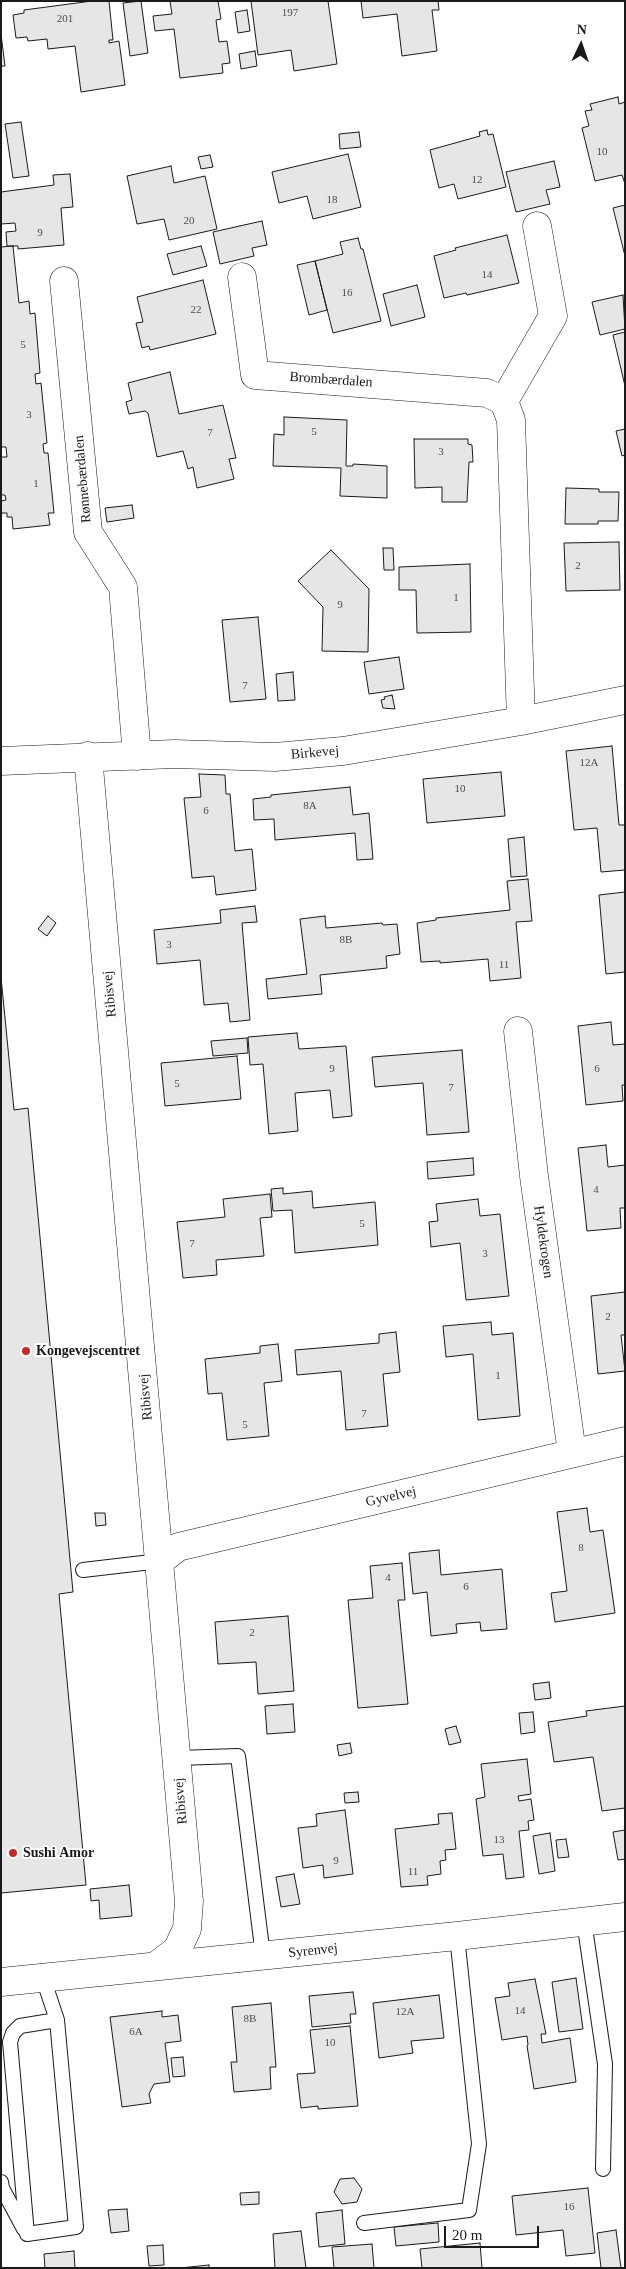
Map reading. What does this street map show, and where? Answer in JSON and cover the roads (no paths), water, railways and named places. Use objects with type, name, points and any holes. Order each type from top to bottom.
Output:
[{"type":"street","points":[[521,721],[511,420],[504,401],[553,316],[536,226]]},
{"type":"street","name":"Brombærdalen","points":[[242,277],[255,375],[487,393],[504,401]]},
{"type":"street","name":"Rønnebærdalen","points":[[64,281],[88,532],[123,587],[137,756]]},
{"type":"street","name":"Birkevej","points":[[1,761],[88,756],[275,757],[343,751],[521,721],[625,700]]},
{"type":"street","name":"Ribisvej","points":[[88,756],[189,1901],[187,1929],[177,1950],[156,1966]]},
{"type":"street","name":"Hyldekrogen","points":[[518,1031],[534,1176],[572,1453]]},
{"type":"street","name":"Gyvelvej","points":[[160,1560],[178,1547],[625,1441]]},
{"type":"street","name":"Syrenvej","points":[[1,1982],[625,1917]]},
{"type":"lane","points":[[83,1570],[160,1560]]},
{"type":"lane","points":[[177,1758],[238,1756],[263,1956]]},
{"type":"lane","points":[[584,1921],[605,2064],[602,2169]]},
{"type":"lane","points":[[364,2223],[469,2210],[479,2144],[457,1936]]},
{"type":"lane","points":[[27,2234],[76,2227],[57,2020],[43,1978]]},
{"type":"lane","points":[[1,2031],[57,2020]]},
{"type":"lane","points":[[20,2026],[13,2033],[10,2042],[27,2234]]},
{"type":"lane","points":[[1,2182],[2,2188],[27,2234]]},
{"type":"place","name":"Kongevejscentret","points":[[26,1351]]},
{"type":"place","name":"Sushi Amor","points":[[13,1853]]}]
